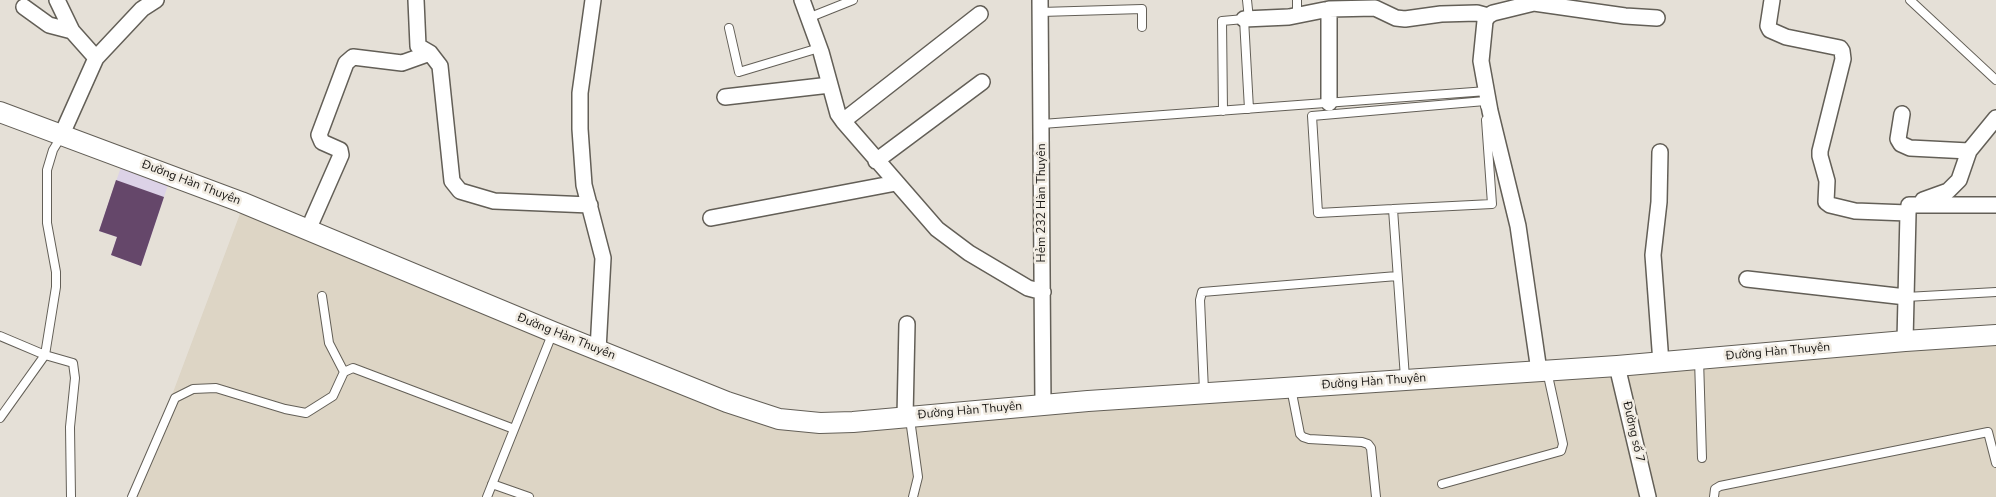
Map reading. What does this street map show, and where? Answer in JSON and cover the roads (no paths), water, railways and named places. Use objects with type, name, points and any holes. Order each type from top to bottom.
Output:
[{"type":"street","points":[[57,0],[72,31],[96,58]]},
{"type":"street","points":[[62,134],[96,58],[142,9],[156,0]]},
{"type":"street","points":[[416,0],[418,46],[430,53],[440,66],[452,181],[460,192],[494,202],[590,205]]},
{"type":"street","points":[[593,0],[580,93],[580,129],[584,185],[603,258],[598,350]]},
{"type":"street","points":[[802,0],[819,48],[838,114],[876,161],[937,229],[969,252],[1028,288],[1043,292]]},
{"type":"street","points":[[1772,0],[1768,26],[1770,30],[1786,37],[1840,48],[1842,51],[1843,59],[1820,151],[1827,181],[1826,202],[1830,205],[1855,210],[1996,205]]},
{"type":"street","points":[[1247,19],[1297,16],[1329,8],[1383,7],[1396,18],[1405,20],[1441,14],[1476,13],[1488,16],[1534,3],[1625,16],[1657,18]]},
{"type":"street","name":"Hẻm 232 Hàn Thuyên","points":[[1040,6],[1043,405]]},
{"type":"street","points":[[24,7],[49,25],[72,31]]},
{"type":"street","points":[[1329,8],[1329,103]]},
{"type":"street","points":[[843,121],[980,14]]},
{"type":"street","points":[[1488,16],[1484,21],[1481,62],[1518,226],[1543,371]]},
{"type":"street","points":[[308,230],[341,155],[340,150],[322,142],[319,135],[346,63],[353,57],[402,63],[430,53]]},
{"type":"street","points":[[876,161],[982,82]]},
{"type":"street","points":[[725,97],[830,85]]},
{"type":"street","name":"Đường Hàn Thuyên","points":[[0,112],[241,202],[553,332],[727,402],[779,419],[820,423],[907,417],[1043,405],[1660,363],[1905,341],[1996,335]]},
{"type":"street","points":[[1902,114],[1898,138],[1901,144],[1910,148],[1969,151]]},
{"type":"street","points":[[1910,209],[1948,191],[1959,180],[1969,151],[1996,118]]},
{"type":"street","points":[[1660,152],[1659,202],[1653,255],[1660,363]]},
{"type":"street","points":[[711,218],[896,183]]},
{"type":"street","points":[[1905,341],[1910,209]]},
{"type":"street","points":[[1747,279],[1906,297]]},
{"type":"street","points":[[907,324],[907,417]]},
{"type":"street","name":"Đường số 7","points":[[1617,366],[1648,497]]},
{"type":"lane","points":[[808,18],[852,0]]},
{"type":"lane","points":[[1141,0],[1142,27]]},
{"type":"lane","points":[[1247,0],[1249,109]]},
{"type":"lane","points":[[1297,0],[1297,16]]},
{"type":"lane","points":[[1910,0],[1996,80]]},
{"type":"lane","points":[[1040,6],[1142,9]]},
{"type":"lane","points":[[1223,111],[1222,21],[1247,19]]},
{"type":"lane","points":[[729,28],[739,72],[819,48]]},
{"type":"lane","points":[[1042,124],[1487,91]]},
{"type":"lane","points":[[1485,101],[1492,204],[1393,209],[1318,213],[1312,116],[1485,101]]},
{"type":"lane","points":[[0,418],[45,355],[56,287],[56,272],[47,223],[47,170],[53,150],[62,134]]},
{"type":"lane","points":[[1393,209],[1405,380]]},
{"type":"lane","points":[[1204,394],[1200,300],[1202,292],[1397,276]]},
{"type":"lane","points":[[1906,297],[1996,292]]},
{"type":"lane","points":[[322,296],[329,343],[344,372]]},
{"type":"lane","points":[[487,497],[553,332]]},
{"type":"lane","points":[[0,336],[45,355],[73,363],[75,378],[70,427],[71,497]]},
{"type":"lane","points":[[1699,359],[1702,458]]},
{"type":"lane","points":[[132,497],[175,398],[194,389],[216,388],[285,409],[306,413],[332,396],[344,372],[353,368],[514,430]]},
{"type":"lane","points":[[1442,484],[1561,451],[1563,444],[1543,371]]},
{"type":"lane","points":[[1291,388],[1300,434],[1303,437],[1368,444],[1376,497]]},
{"type":"lane","points":[[907,417],[918,477],[912,497]]},
{"type":"lane","points":[[1714,497],[1715,489],[1720,486],[1992,430],[1996,463]]},
{"type":"lane","points":[[492,484],[529,497]]}]
